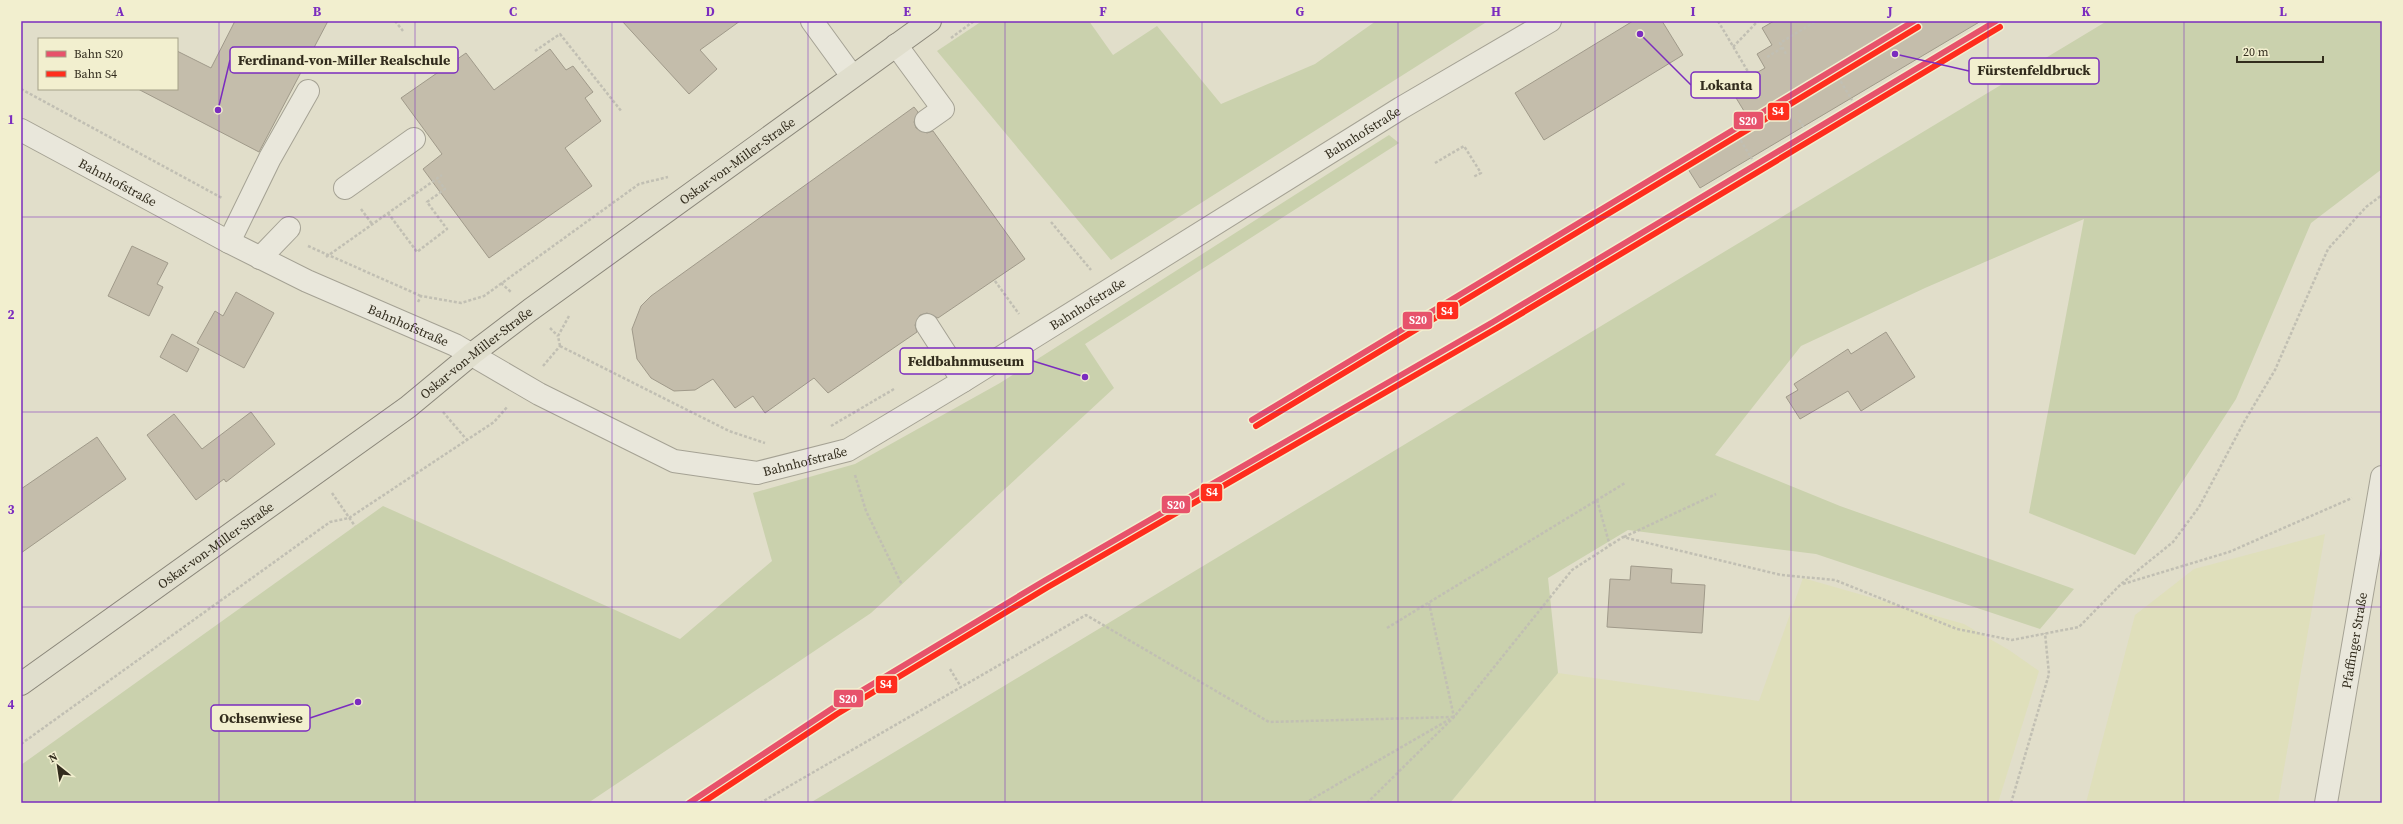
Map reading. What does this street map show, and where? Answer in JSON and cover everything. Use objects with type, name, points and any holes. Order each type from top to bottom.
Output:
[{"type":"main road","name":"Oskar-von-Miller-Straße","points":[[21,684],[427,393],[472,354],[852,76],[930,21]]},
{"type":"street","points":[[812,21],[852,76]]},
{"type":"street","name":"Bahnhofstraße","points":[[21,130],[260,258],[307,281],[407,323],[472,354],[526,386],[674,461],[757,473],[848,450],[963,381],[1401,108],[1550,21]]},
{"type":"street","points":[[896,46],[943,109],[926,121]]},
{"type":"street","points":[[229,242],[270,158],[308,91]]},
{"type":"street","points":[[345,188],[414,138]]},
{"type":"street","points":[[260,258],[289,228]]},
{"type":"street","points":[[927,325],[963,381]]},
{"type":"street","name":"Pfaffinger Straße","points":[[2326,803],[2381,481]]},
{"type":"path","points":[[395,21],[403,31]]},
{"type":"path","points":[[1718,21],[1750,76]]},
{"type":"path","points":[[1733,46],[1758,21]]},
{"type":"path","points":[[1786,54],[1780,43],[1816,21]]},
{"type":"path","points":[[535,51],[560,34],[622,112]]},
{"type":"path","points":[[1767,56],[1782,48]]},
{"type":"path","points":[[1838,77],[1852,100]]},
{"type":"path","points":[[21,89],[37,98]]},
{"type":"path","points":[[1799,120],[1804,128]]},
{"type":"path","points":[[1738,136],[1752,159]]},
{"type":"path","points":[[1435,163],[1464,146],[1480,173],[1473,177]]},
{"type":"path","points":[[307,281],[327,256],[442,175]]},
{"type":"path","points":[[407,323],[421,296],[461,303],[484,296],[639,184],[674,175]]},
{"type":"path","points":[[388,213],[417,252],[447,229],[427,202],[445,189],[437,179]]},
{"type":"path","points":[[1624,537],[1781,575],[1835,580],[1957,629],[2012,640],[2079,627],[2122,584],[2173,542],[2199,507],[2244,422],[2274,370],[2328,248],[2366,207],[2382,195]]},
{"type":"path","points":[[1051,222],[1091,270]]},
{"type":"path","points":[[1084,274],[1098,266]]},
{"type":"path","points":[[995,281],[1019,314]]},
{"type":"path","points":[[1013,318],[1026,310]]},
{"type":"path","points":[[560,346],[729,431],[766,444],[773,442]]},
{"type":"path","points":[[21,744],[330,522],[349,518],[494,422],[526,386]]},
{"type":"path","points":[[828,427],[895,389]]},
{"type":"path","points":[[427,393],[467,440]]},
{"type":"path","points":[[848,450],[866,511],[902,585]]},
{"type":"path","points":[[317,471],[355,526]]},
{"type":"path","points":[[2122,584],[2229,552],[2381,481]]},
{"type":"path","points":[[1387,628],[1625,483]]},
{"type":"path","points":[[1367,803],[1454,717],[1572,570],[1624,537],[1716,494]]},
{"type":"path","points":[[1597,500],[1610,546]]},
{"type":"path","points":[[1429,603],[1454,717]]},
{"type":"path","points":[[760,803],[1086,615],[1269,722],[1454,717]]},
{"type":"path","points":[[2011,803],[2049,674],[2045,633]]},
{"type":"path","points":[[950,669],[961,687]]},
{"type":"path","points":[[1305,803],[1454,717]]},
{"type":"green space","points":[[982,21],[1089,21],[1113,55],[1157,26],[1221,104],[1315,64],[1376,21],[1488,21],[1111,260],[937,51]]},
{"type":"green space","points":[[2107,21],[2382,21],[2382,169],[2311,223],[2236,399],[2135,555],[2029,513],[2084,219],[1925,288],[1801,346],[1715,455],[1840,506],[2074,589],[2040,629],[1816,554],[1628,530],[1548,578],[1558,673],[1450,803],[810,803]]},
{"type":"green space","points":[[1389,135],[1399,143],[1085,344],[1114,388],[871,613],[588,803],[21,803],[21,765],[383,506],[680,639],[772,561],[753,493],[855,464],[1000,383]]},
{"type":"green space","points":[[2325,534],[2278,803],[2086,803],[2135,615],[2194,569]]},
{"type":"green space","points":[[1803,578],[1964,624],[2009,650],[2039,671],[1998,803],[1450,803],[1558,673],[1759,701]]},
{"type":"building","points":[[235,21],[328,21],[259,152],[140,90],[178,90],[178,52],[211,68]]},
{"type":"building","points":[[622,21],[740,21],[700,50],[717,69],[689,94]]},
{"type":"building","points":[[1633,21],[1662,21],[1683,55],[1544,140],[1515,93]]},
{"type":"building","points":[[1774,21],[1981,21],[1700,188],[1688,169],[1755,129],[1730,88],[1765,68],[1757,54],[1772,45],[1762,28]]},
{"type":"building","points":[[550,49],[566,70],[573,66],[593,92],[585,98],[601,121],[565,148],[592,186],[489,258],[423,169],[442,154],[401,98],[466,53],[494,90]]},
{"type":"building","points":[[914,107],[918,112],[914,122],[916,128],[927,133],[933,131],[1025,259],[938,318],[927,313],[920,315],[915,325],[917,332],[828,393],[814,378],[765,413],[753,396],[735,408],[713,379],[695,390],[674,391],[651,378],[637,359],[632,329],[641,306],[651,296]]},
{"type":"building","points":[[132,246],[168,263],[157,284],[163,287],[149,316],[108,296]]},
{"type":"building","points":[[236,292],[274,313],[244,368],[197,343],[215,311],[223,316]]},
{"type":"building","points":[[1886,332],[1915,377],[1861,411],[1848,391],[1800,419],[1786,397],[1798,390],[1794,384],[1848,349],[1851,354]]},
{"type":"building","points":[[172,334],[199,349],[187,372],[160,357]]},
{"type":"building","points":[[251,412],[275,444],[226,482],[224,479],[196,500],[147,435],[174,414],[202,449]]},
{"type":"building","points":[[97,437],[126,479],[21,553],[21,489]]},
{"type":"building","points":[[1631,566],[1672,569],[1671,583],[1705,585],[1702,633],[1607,627],[1610,579],[1630,580]]},
{"type":"rail line","name":"S20","points":[[1252,420],[1914,21]]},
{"type":"rail line","name":"S20","points":[[689,803],[833,708],[1044,581],[1493,322],[1996,21]]},
{"type":"rail line","name":"S4","points":[[1256,426],[1918,27]]},
{"type":"rail line","name":"S4","points":[[702,803],[837,714],[1048,587],[1497,328],[2000,27]]},
{"type":"place","name":"Lokanta","points":[[1640,34]]},
{"type":"place","name":"Fürstenfeldbruck","points":[[1895,54]]},
{"type":"place","name":"Ferdinand-von-Miller Realschule","points":[[218,110]]},
{"type":"place","name":"Feldbahnmuseum","points":[[1085,377]]},
{"type":"place","name":"Ochsenwiese","points":[[358,702]]}]
